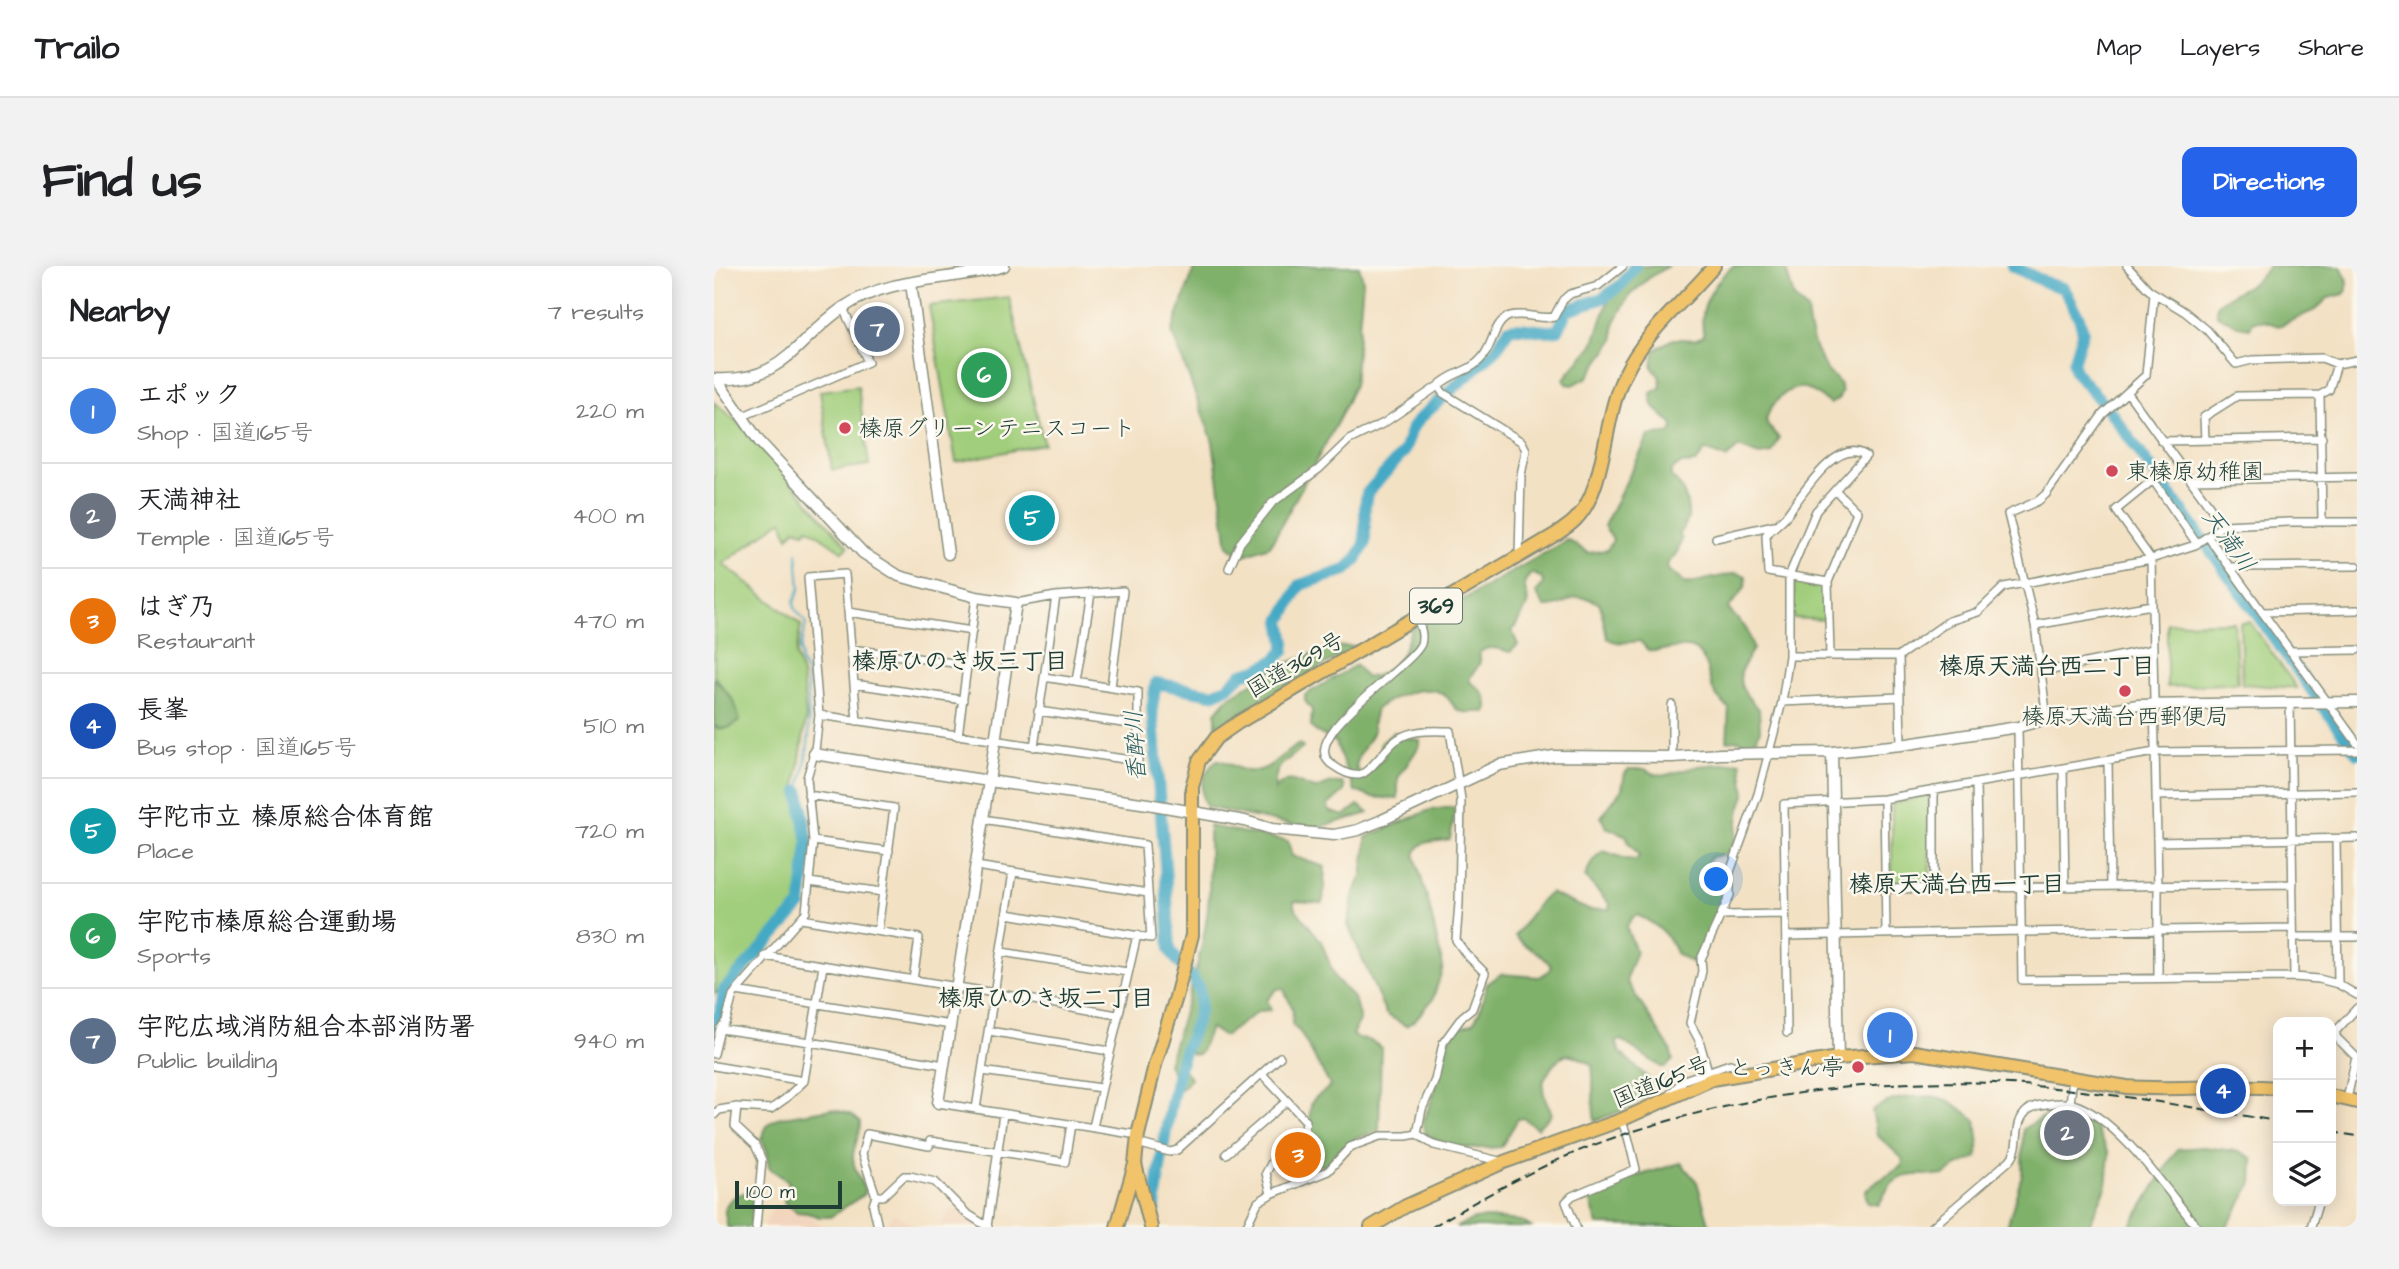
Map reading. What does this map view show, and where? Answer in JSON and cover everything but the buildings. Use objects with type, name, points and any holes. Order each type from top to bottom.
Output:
[{"type":"highway","name":"国道369号","points":[[1118,1227],[1135,1164],[1137,1139],[1155,1065],[1192,935],[1192,787],[1199,761],[1216,738],[1238,722],[1417,618],[1576,520],[1594,490],[1615,396],[1625,372],[1643,344],[1714,266]]},
{"type":"highway","name":"国道165号","points":[[1371,1227],[1406,1206],[1504,1162],[1621,1120],[1712,1079],[1838,1058],[1913,1052],[2127,1087],[2273,1088]]},
{"type":"highway","name":"369","points":[[1135,1164],[1151,1227]]},
{"type":"street","points":[[715,379],[736,379],[766,372],[783,361],[843,308],[883,289],[1003,266]]},
{"type":"street","points":[[1229,568],[1240,543],[1272,503],[1326,463],[1349,440],[1384,423],[1440,389],[1448,376],[1471,369],[1486,352],[1504,319],[1511,316],[1554,317],[1563,300],[1570,294],[1598,286],[1623,266]]},
{"type":"street","points":[[2127,266],[2154,293],[2185,312],[2207,330],[2236,364],[2252,360],[2322,358],[2337,364],[2357,360]]},
{"type":"street","points":[[911,283],[948,554]]},
{"type":"street","points":[[2047,719],[2035,625],[2008,514],[2046,494],[2103,414],[2146,375],[2154,293]]},
{"type":"street","points":[[741,418],[868,362],[843,308]]},
{"type":"street","points":[[2205,440],[2204,417],[2237,396],[2320,395],[2329,390],[2337,364]]},
{"type":"street","points":[[715,379],[759,441],[863,553],[899,576],[976,597],[1016,603],[1056,596],[1123,591],[1111,687]]},
{"type":"street","points":[[1440,389],[1522,442],[1526,450],[1521,475],[1518,556]]},
{"type":"street","points":[[2128,393],[2223,525]]},
{"type":"street","points":[[2320,395],[2322,521]]},
{"type":"street","points":[[2161,440],[2322,438]]},
{"type":"street","points":[[1708,1071],[1699,1040],[1690,1023],[1702,971],[1701,959],[1730,895],[1730,872],[1758,794],[1782,702],[1789,656],[1790,576],[1816,511],[1866,456],[1859,451],[1847,451],[1836,456],[1801,493],[1784,519],[1766,535],[1768,572],[1790,576],[1828,582]]},
{"type":"street","points":[[2192,480],[2357,477]]},
{"type":"street","points":[[2158,977],[2151,559],[2116,510],[2153,480],[2197,544]]},
{"type":"street","points":[[1830,655],[1828,582],[1857,512],[1835,490]]},
{"type":"street","points":[[1789,656],[1899,656],[1949,621],[1978,612],[2004,587],[2151,559],[2197,544],[2223,525],[2357,522]]},
{"type":"street","points":[[1716,538],[1775,525]]},
{"type":"street","points":[[2208,537],[2357,743]]},
{"type":"street","points":[[2230,567],[2357,566]]},
{"type":"street","points":[[714,1054],[733,995],[806,912],[813,841],[807,778],[814,754],[819,715],[808,577],[845,574],[857,721]]},
{"type":"street","points":[[1077,682],[1091,593]]},
{"type":"street","points":[[1034,747],[1056,596]]},
{"type":"street","points":[[958,736],[976,597]]},
{"type":"street","points":[[1016,603],[938,1103],[1093,1127],[1137,1139],[1153,1148],[1170,1152],[1177,1150],[1280,1057]]},
{"type":"street","points":[[2035,625],[2152,605]]},
{"type":"street","points":[[2262,612],[2357,610]]},
{"type":"street","points":[[848,612],[972,631]]},
{"type":"street","points":[[1417,618],[1422,632],[1421,643],[1409,661],[1380,683],[1335,728],[1325,740],[1324,751],[1330,764],[1344,772],[1359,775],[1367,771],[1400,737],[1415,731],[1450,731],[1461,799],[1456,940],[1485,973],[1472,1009],[1462,1017],[1443,1043],[1435,1080],[1422,1109],[1417,1134]]},
{"type":"street","points":[[851,649],[968,664]]},
{"type":"street","points":[[2042,672],[2153,649]]},
{"type":"street","points":[[2290,651],[2357,649]]},
{"type":"street","points":[[1899,656],[1901,745]]},
{"type":"street","points":[[819,715],[1138,761],[1138,691],[1044,677]]},
{"type":"street","points":[[854,684],[963,700]]},
{"type":"street","points":[[1782,702],[1899,697]]},
{"type":"street","points":[[2290,702],[2294,977]]},
{"type":"street","points":[[814,754],[1148,804],[1245,821],[1272,829],[1334,835],[1358,830],[1380,821],[1500,765],[1554,756],[1672,757],[1832,752],[1901,745],[2018,727],[2047,719],[2154,704],[2357,702]]},
{"type":"street","points":[[1672,705],[1672,757]]},
{"type":"street","points":[[1038,711],[1137,725]]},
{"type":"street","points":[[2018,727],[2022,980],[2294,977],[2319,979],[2357,995]]},
{"type":"street","points":[[1787,1032],[1784,804],[1884,799],[2155,752],[2354,750]]},
{"type":"street","points":[[1832,752],[1838,1058]]},
{"type":"street","points":[[2108,761],[2110,885]]},
{"type":"street","points":[[2063,768],[2065,886]]},
{"type":"street","points":[[1976,783],[1978,887]]},
{"type":"street","points":[[1934,790],[1934,888]]},
{"type":"street","points":[[2156,796],[2357,792]]},
{"type":"street","points":[[808,795],[894,808],[878,930]]},
{"type":"street","points":[[1884,799],[1886,932]]},
{"type":"street","points":[[983,820],[1145,845],[1151,938],[1007,914]]},
{"type":"street","points":[[2157,842],[2357,838]]},
{"type":"street","points":[[2336,839],[2338,985]]},
{"type":"street","points":[[813,841],[890,851]]},
{"type":"street","points":[[976,866],[1148,893]]},
{"type":"street","points":[[976,1109],[1013,872]]},
{"type":"street","points":[[809,882],[883,892]]},
{"type":"street","points":[[1885,889],[2292,884]]},
{"type":"street","points":[[1723,915],[1785,914]]},
{"type":"street","points":[[801,919],[919,938],[913,980]]},
{"type":"street","points":[[1786,936],[1886,932],[2293,928]]},
{"type":"street","points":[[1093,1127],[1137,935]]},
{"type":"street","points":[[2293,937],[2357,937]]},
{"type":"street","points":[[1002,952],[1127,972]]},
{"type":"street","points":[[765,956],[1117,1014]]},
{"type":"street","points":[[714,1115],[719,1110],[737,1107],[771,1109],[804,1081],[823,966]]},
{"type":"street","points":[[736,991],[951,1025]]},
{"type":"street","points":[[2352,1101],[2356,1057],[2336,1037],[2336,1031],[2357,1008]]},
{"type":"street","points":[[720,1029],[944,1065]]},
{"type":"street","points":[[989,1031],[1109,1051]]},
{"type":"street","points":[[1666,1100],[1684,1080],[1708,1071],[1730,1064],[1749,1073]]},
{"type":"street","points":[[714,1066],[804,1081]]},
{"type":"street","points":[[982,1072],[1101,1088]]},
{"type":"street","points":[[1262,1074],[1306,1121],[1304,1133],[1273,1160],[1266,1173],[1271,1194]]},
{"type":"street","points":[[2070,1103],[2073,1078]]},
{"type":"street","points":[[1226,1154],[1287,1101]]},
{"type":"street","points":[[1931,1227],[2010,1160],[2016,1149],[2018,1125],[2026,1111],[2040,1105],[2070,1103],[2106,1122],[2197,1227]]},
{"type":"street","points":[[737,1107],[735,1126],[755,1145],[762,1160],[763,1174],[756,1227]]},
{"type":"street","points":[[876,1196],[883,1196],[904,1177],[911,1176],[935,1182],[966,1213],[987,1227],[1003,1114]]},
{"type":"street","points":[[1576,1227],[1566,1202],[1572,1196],[1636,1169],[1621,1120]]},
{"type":"street","points":[[878,1227],[873,1205],[876,1196],[862,1154],[867,1134],[929,1146],[930,1141],[1065,1161],[1071,1124]]},
{"type":"street","points":[[1247,1227],[1258,1202],[1328,1171],[1350,1147],[1380,1136],[1417,1134],[1434,1145],[1504,1162]]},
{"type":"street","points":[[2311,1227],[2317,1206]]},
{"type":"shaded area","points":[[773,1206],[796,1208],[825,1227],[764,1227]]},
{"type":"shaded area","points":[[951,1206],[983,1227],[938,1227]]},
{"type":"shaded area","points":[[894,1213],[914,1227],[884,1227]]},
{"type":"green space","points":[[1195,266],[1359,266],[1363,280],[1354,385],[1340,417],[1270,546],[1242,556],[1228,546],[1213,442],[1172,332]]},
{"type":"green space","points":[[1640,266],[1668,266],[1629,296],[1614,324],[1614,340],[1588,377],[1573,385],[1567,384],[1564,379],[1593,345],[1609,299]]},
{"type":"green space","points":[[1733,266],[1785,266],[1794,298],[1807,310],[1815,349],[1827,370],[1839,382],[1841,390],[1839,398],[1830,404],[1805,388],[1792,389],[1781,397],[1766,419],[1768,426],[1779,438],[1772,453],[1759,455],[1739,447],[1726,458],[1705,450],[1696,463],[1680,464],[1671,471],[1671,477],[1684,495],[1688,518],[1679,534],[1682,539],[1677,552],[1667,565],[1668,570],[1686,584],[1736,573],[1746,576],[1745,587],[1728,609],[1747,629],[1753,649],[1743,667],[1740,680],[1745,693],[1759,709],[1760,730],[1754,745],[1738,740],[1727,741],[1729,708],[1715,694],[1699,652],[1683,647],[1653,651],[1648,650],[1640,641],[1615,642],[1607,638],[1600,604],[1582,597],[1545,607],[1536,593],[1543,584],[1542,578],[1532,573],[1524,586],[1527,605],[1512,631],[1518,645],[1510,652],[1494,648],[1482,650],[1479,653],[1478,666],[1470,677],[1470,682],[1486,698],[1486,712],[1461,711],[1454,707],[1448,698],[1432,690],[1412,692],[1383,704],[1376,709],[1372,725],[1374,730],[1358,758],[1356,768],[1365,777],[1385,756],[1380,744],[1394,732],[1403,737],[1420,740],[1420,745],[1398,778],[1398,799],[1371,797],[1355,791],[1336,742],[1311,726],[1312,710],[1305,701],[1305,695],[1356,665],[1366,678],[1384,672],[1401,655],[1411,629],[1568,540],[1588,553],[1607,550],[1613,540],[1604,526],[1649,436],[1670,433],[1673,428],[1672,423],[1654,407],[1651,398],[1651,393],[1661,385],[1652,367],[1654,351],[1672,340],[1693,340],[1704,335],[1702,325],[1708,297],[1719,280]]},
{"type":"green space","points":[[2269,266],[2341,266],[2347,279],[2347,290],[2344,294],[2328,298],[2315,310],[2279,326],[2253,321],[2250,328],[2238,326],[2217,315],[2218,304],[2258,279]]},
{"type":"green space","points":[[1009,297],[1044,444],[956,462],[929,306]]},
{"type":"green space","name":"榛原グリーンテニスコート","points":[[858,386],[869,465],[832,470],[820,391]]},
{"type":"green space","points":[[714,402],[743,427],[848,547],[843,552],[808,528],[805,532],[795,529],[788,537],[782,520],[723,564],[801,625],[796,656],[802,674],[806,718],[795,793],[804,844],[796,905],[791,914],[715,994],[714,726],[719,729],[721,684],[714,677]]},
{"type":"green space","points":[[1794,580],[1824,585],[1825,620],[1793,618]]},
{"type":"green space","points":[[2234,622],[2238,683],[2167,687],[2167,623]]},
{"type":"green space","points":[[2250,622],[2297,688],[2242,684],[2240,623]]},
{"type":"green space","points":[[1357,646],[1216,727],[1216,712],[1227,699],[1279,666],[1332,647]]},
{"type":"green space","points":[[714,677],[734,701],[740,721],[727,728],[714,726]]},
{"type":"green space","points":[[1300,744],[1303,748],[1278,769],[1275,790],[1285,781],[1294,781],[1316,789],[1332,783],[1342,783],[1344,792],[1328,805],[1329,811],[1344,816],[1358,805],[1369,813],[1320,827],[1292,825],[1207,807],[1202,795],[1203,782],[1208,770],[1217,760],[1243,770],[1255,771],[1269,766]]},
{"type":"green space","points":[[1741,762],[1745,795],[1735,840],[1728,854],[1711,857],[1706,865],[1725,885],[1721,905],[1696,965],[1676,953],[1666,935],[1644,918],[1637,915],[1626,927],[1636,951],[1627,982],[1670,1049],[1673,1060],[1666,1067],[1661,1067],[1621,1040],[1616,1042],[1620,1052],[1650,1080],[1645,1096],[1630,1107],[1595,1121],[1592,1065],[1578,1057],[1567,1055],[1553,1065],[1544,1080],[1544,1095],[1552,1114],[1537,1128],[1523,1118],[1518,1119],[1501,1147],[1490,1148],[1453,1146],[1425,1134],[1423,1123],[1439,1079],[1446,1045],[1457,1028],[1473,1023],[1479,1013],[1487,984],[1501,974],[1539,977],[1549,971],[1551,966],[1548,961],[1515,936],[1541,900],[1550,893],[1589,910],[1610,909],[1609,903],[1585,877],[1595,859],[1604,851],[1626,859],[1637,860],[1639,855],[1628,842],[1627,836],[1606,827],[1601,817],[1622,789],[1625,773],[1629,769],[1645,769],[1666,775],[1699,766]]},
{"type":"green space","points":[[1929,795],[1930,884],[1892,882],[1892,804]]},
{"type":"green space","points":[[1453,807],[1455,812],[1450,839],[1428,842],[1420,846],[1415,856],[1443,967],[1433,999],[1415,1020],[1406,1026],[1386,1014],[1348,925],[1353,896],[1362,876],[1366,837],[1430,810]]},
{"type":"green space","points":[[1209,826],[1288,841],[1292,856],[1325,867],[1323,903],[1294,901],[1294,907],[1321,941],[1335,978],[1354,998],[1360,1019],[1352,1035],[1372,1041],[1381,1048],[1379,1131],[1356,1138],[1325,1165],[1315,1166],[1310,1112],[1314,1099],[1330,1085],[1300,1032],[1292,1025],[1293,1009],[1283,988],[1277,989],[1267,1000],[1271,1010],[1259,1011],[1224,1036],[1210,1028],[1200,1053],[1195,1055],[1184,1049],[1177,1061],[1191,1079],[1181,1089],[1168,1064],[1193,981],[1207,917]]},
{"type":"green space","points":[[1933,1096],[1950,1101],[1976,1120],[1979,1146],[1977,1157],[1957,1166],[1944,1176],[1915,1175],[1901,1178],[1888,1188],[1878,1205],[1868,1203],[1865,1192],[1903,1164],[1902,1158],[1877,1135],[1872,1110],[1894,1100]]},
{"type":"green space","points":[[832,1109],[852,1115],[860,1122],[853,1160],[865,1190],[863,1195],[830,1217],[797,1212],[784,1202],[788,1181],[769,1168],[767,1150],[761,1139],[768,1124],[777,1118]]},
{"type":"green space","points":[[2055,1110],[2093,1124],[2109,1153],[2106,1188],[2088,1227],[2007,1227],[2022,1175],[2023,1129]]},
{"type":"green space","points":[[2204,1147],[2241,1152],[2253,1159],[2252,1184],[2227,1227],[2130,1227],[2177,1149]]},
{"type":"green space","points":[[1681,1163],[1697,1182],[1710,1227],[1598,1225],[1590,1200],[1614,1183]]},
{"type":"green space","points":[[753,1191],[752,1227],[727,1227],[726,1206],[740,1194]]},
{"type":"green space","points":[[1474,1219],[1521,1221],[1531,1227],[1456,1227]]},
{"type":"waterway","name":"香酔川","points":[[1154,1215],[1172,1099],[1200,1002],[1198,987],[1170,949],[1152,708],[1156,683],[1212,694],[1227,688],[1242,674],[1274,661],[1284,651],[1281,621],[1300,585],[1346,570],[1355,561],[1365,544],[1367,493],[1404,452],[1412,428],[1419,419],[1495,351],[1509,329],[1558,330],[1567,310],[1603,298],[1622,284],[1635,266]]},
{"type":"waterway","name":"天満川","points":[[2012,266],[2049,284],[2064,288],[2083,331],[2073,363],[2075,372],[2107,407],[2357,753]]},
{"type":"waterway","points":[[797,553],[800,588],[794,602],[795,609],[806,623],[800,649],[801,663],[807,673],[809,736],[799,791]]},
{"type":"waterway","points":[[714,1025],[720,1013],[724,990],[801,905],[808,843],[799,791]]},
{"type":"railway","points":[[1432,1227],[1527,1174],[1602,1142],[1717,1108],[1809,1092],[1901,1083],[2030,1085],[2273,1120]]},
{"type":"railway","points":[[2336,1133],[2357,1136]]},
{"type":"place","name":"宇陀広域消防組合本部消防署","points":[[877,329]]},
{"type":"place","name":"宇陀市榛原総合運動場","points":[[984,375]]},
{"type":"place","name":"榛原グリーンテニスコート","points":[[845,428]]},
{"type":"place","name":"東榛原幼稚園","points":[[2112,471]]},
{"type":"place","name":"宇陀市立 榛原総合体育館","points":[[1032,518]]},
{"type":"place","name":"榛原天満台西郵便局","points":[[2125,691]]},
{"type":"place","name":"エポック","points":[[1890,1035]]},
{"type":"place","name":"とっきん亭","points":[[1858,1067]]},
{"type":"place","name":"長峯","points":[[2223,1091]]},
{"type":"place","name":"天満神社","points":[[2067,1133]]},
{"type":"place","name":"はぎ乃","points":[[1298,1155]]},
{"type":"district","name":"榛原ひのき坂三丁目","points":[[960,661]]},
{"type":"district","name":"榛原天満台西二丁目","points":[[2047,666]]},
{"type":"district","name":"榛原天満台西一丁目","points":[[1957,884]]},
{"type":"district","name":"榛原ひのき坂二丁目","points":[[1046,998]]}]
